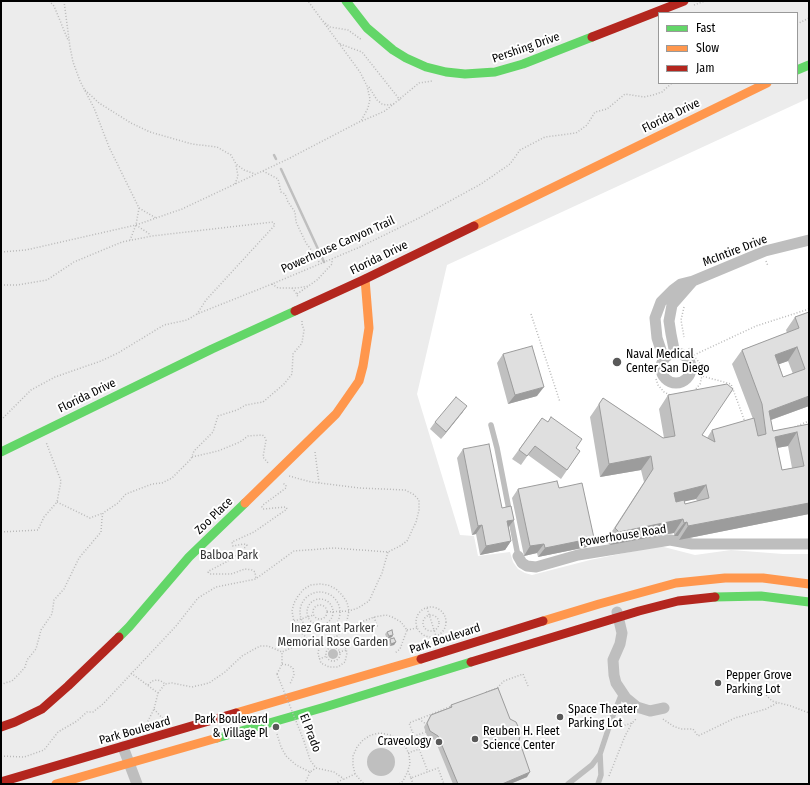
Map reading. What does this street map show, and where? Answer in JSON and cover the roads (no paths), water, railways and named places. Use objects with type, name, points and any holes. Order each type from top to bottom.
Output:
[{"type":"main road","name":"Pershing Drive","points":[[346,1],[371,32],[383,43],[400,54],[426,67],[446,72],[465,74],[495,72],[523,64],[684,1]]},
{"type":"main road","points":[[798,70],[809,65]]},
{"type":"main road","name":"Florida Drive","points":[[1,452],[212,349],[365,279],[765,84]]},
{"type":"main road","name":"Zoo Place","points":[[1,727],[42,709],[68,686],[128,627],[188,557],[336,414],[359,381],[363,366],[369,328],[365,279]]},
{"type":"main road","name":"Park Boulevard","points":[[1,782],[387,670],[613,600],[676,583],[725,578],[763,578],[809,584]]},
{"type":"main road","points":[[56,784],[325,707],[618,617],[678,601],[727,596],[761,596],[809,602]]},
{"type":"street","name":"McIntire Drive","points":[[664,359],[656,338],[655,318],[661,302],[672,290],[681,284],[694,281],[763,252],[809,240]]},
{"type":"street","name":"McIntire Drive","points":[[675,354],[669,321],[672,305],[694,281]]},
{"type":"street","points":[[675,354],[685,356],[691,366],[689,376],[681,382],[676,383],[670,382],[663,375],[662,370],[664,359],[675,354]]},
{"type":"street","name":"Powerhouse Road","points":[[518,556],[522,563],[527,566],[536,567],[578,555],[670,540],[692,544],[809,544]]},
{"type":"street","points":[[613,600],[622,637],[614,656],[613,664],[616,683],[622,693],[632,704],[646,710],[655,710],[662,713]]},
{"type":"street","points":[[123,747],[137,784]]},
{"type":"lane","points":[[491,425],[497,448],[518,556]]},
{"type":"lane","points":[[598,784],[600,775],[600,754],[607,731],[622,693]]},
{"type":"lane","points":[[568,784],[592,765],[600,754]]},
{"type":"waterway","points":[[274,155],[276,159]]},
{"type":"waterway","points":[[281,169],[324,262]]},
{"type":"place","name":"Naval Medical Center San Diego","points":[[617,362]]},
{"type":"place","name":"Pepper Grove Parking Lot","points":[[718,683]]},
{"type":"place","name":"Space Theater Parking Lot","points":[[560,717]]},
{"type":"place","name":"Park Boulevard & Village Pl","points":[[276,727]]},
{"type":"place","name":"Reuben H. Fleet Science Center","points":[[475,739]]},
{"type":"place","name":"Craveology","points":[[439,742]]},
{"type":"park label","name":"Balboa Park","points":[[229,556]]},
{"type":"park label","name":"Inez Grant Parker Memorial Rose Garden","points":[[333,636]]}]
